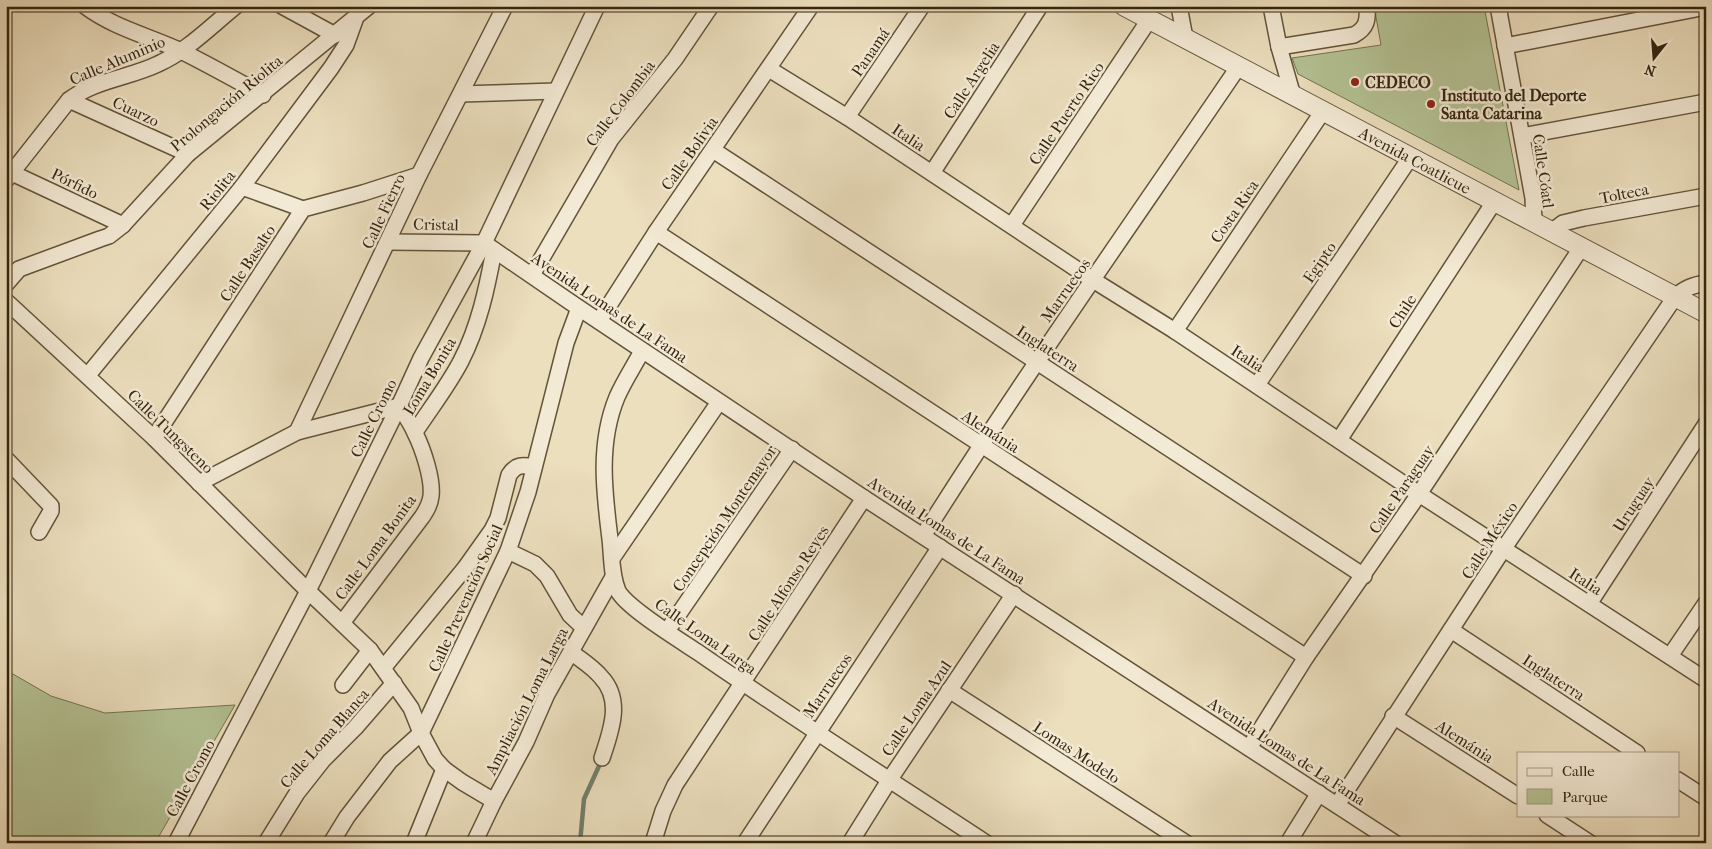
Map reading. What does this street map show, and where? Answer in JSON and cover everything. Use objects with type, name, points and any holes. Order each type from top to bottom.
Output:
[{"type":"street","points":[[85,6],[116,25],[181,51],[262,95]]},
{"type":"street","name":"Calle Aluminio","points":[[9,176],[69,100],[79,91],[90,86],[144,71],[181,51],[236,6]]},
{"type":"street","points":[[282,6],[335,36]]},
{"type":"street","name":"Prolongación Riolita","points":[[6,284],[20,269],[100,240],[123,226],[188,154],[335,36],[369,6]]},
{"type":"street","name":"Calle Fierro","points":[[297,432],[419,175],[505,6]]},
{"type":"street","name":"Calle Cromo","points":[[176,843],[308,591],[421,358],[489,246],[556,91],[597,6]]},
{"type":"street","name":"Calle Colombia","points":[[532,275],[611,139],[675,59],[711,6]]},
{"type":"street","name":"Calle Bolivia","points":[[599,321],[656,232],[769,69],[810,6]]},
{"type":"street","name":"Panamá","points":[[847,117],[922,6]]},
{"type":"street","name":"Calle Argelia","points":[[932,173],[1040,6]]},
{"type":"street","name":"Avenida Coatlicue","points":[[1124,6],[1706,313]]},
{"type":"street","points":[[1179,6],[1185,38]]},
{"type":"street","points":[[1271,6],[1279,47],[1293,96]]},
{"type":"street","points":[[1279,47],[1354,35],[1366,25],[1366,6]]},
{"type":"street","name":"Calle Cóatl","points":[[1498,6],[1533,198],[1534,222]]},
{"type":"street","points":[[1505,46],[1706,7]]},
{"type":"street","name":"Riolita","points":[[88,375],[242,187],[339,58],[357,16]]},
{"type":"street","name":"Calle Puerto Rico","points":[[1012,225],[1149,20]]},
{"type":"street","name":"Marruecos","points":[[923,536],[1036,361],[1239,66]]},
{"type":"street","name":"Italia","points":[[769,69],[847,117],[1093,280],[1175,331],[1419,494],[1706,680]]},
{"type":"street","points":[[461,94],[556,91]]},
{"type":"street","name":"Cuarzo","points":[[69,100],[188,154]]},
{"type":"street","points":[[1522,136],[1706,102]]},
{"type":"street","name":"Costa Rica","points":[[1175,331],[1323,111]]},
{"type":"street","name":"Inglaterra","points":[[713,150],[1364,576]]},
{"type":"street","name":"Egipto","points":[[1256,385],[1410,158]]},
{"type":"street","points":[[242,187],[303,209],[363,193],[419,175]]},
{"type":"street","name":"Pórfido","points":[[9,176],[123,226]]},
{"type":"street","name":"Tolteca","points":[[1551,232],[1563,223],[1706,196]]},
{"type":"street","name":"Chile","points":[[1339,440],[1494,202]]},
{"type":"street","name":"Calle Basalto","points":[[154,438],[303,209]]},
{"type":"street","name":"Alemánia","points":[[656,232],[1306,658]]},
{"type":"street","name":"Cristal","points":[[388,242],[489,246]]},
{"type":"street","name":"Avenida Lomas de La Fama","points":[[489,246],[642,351],[864,498],[1395,843]]},
{"type":"street","name":"Loma Bonita","points":[[415,432],[451,378],[475,331],[482,309],[489,246]]},
{"type":"street","name":"Calle Paraguay","points":[[1249,748],[1306,658],[1419,494],[1581,248]]},
{"type":"street","points":[[1675,297],[1684,289],[1696,284],[1706,283]]},
{"type":"street","name":"Calle México","points":[[1337,805],[1504,548],[1675,297]]},
{"type":"street","name":"Calle Tungsteno","points":[[6,301],[154,438],[370,650],[384,667],[411,708],[421,733],[435,759],[444,769],[494,802]]},
{"type":"street","name":"Calle Prevención Social","points":[[331,843],[356,804],[390,761],[421,733],[508,551],[534,467],[566,343],[579,308]]},
{"type":"street","name":"Calle Loma Larga","points":[[642,351],[618,397],[612,413],[604,451],[603,474],[613,577],[619,592],[628,602],[667,631],[743,683],[986,843]]},
{"type":"street","points":[[612,557],[719,402]]},
{"type":"street","points":[[199,483],[297,432],[399,406]]},
{"type":"street","name":"Calle Loma Bonita","points":[[342,623],[428,508],[431,497],[429,472],[415,432],[399,406]]},
{"type":"street","name":"Uruguay","points":[[1589,604],[1706,424]]},
{"type":"street","name":"Concepción Montemayor","points":[[667,631],[792,449]]},
{"type":"street","points":[[6,459],[51,506],[51,511],[40,532]]},
{"type":"street","points":[[384,667],[465,568],[492,530],[498,518],[509,475],[513,469],[524,465],[534,467]]},
{"type":"street","name":"Calle Alfonso Reyes","points":[[653,843],[663,811],[676,785],[864,498]]},
{"type":"street","name":"Marruecos","points":[[745,843],[940,547]]},
{"type":"street","points":[[508,551],[535,564],[547,576],[570,615],[584,628]]},
{"type":"street","name":"Ampliación Loma Larga","points":[[474,843],[526,742],[547,694],[613,577]]},
{"type":"street","name":"Calle Loma Azul","points":[[850,843],[890,779],[1014,594]]},
{"type":"street","points":[[1670,656],[1706,603]]},
{"type":"street","name":"Inglaterra","points":[[1451,630],[1635,752]]},
{"type":"street","points":[[343,685],[370,650]]},
{"type":"street","points":[[571,652],[600,676],[608,685],[612,694],[614,717],[602,758]]},
{"type":"street","name":"Calle Loma Blanca","points":[[266,843],[302,787],[323,760],[355,728],[394,683]]},
{"type":"street","name":"Lomas Modelo","points":[[949,690],[1186,843]]},
{"type":"street","name":"Alemánia","points":[[1394,716],[1517,795]]},
{"type":"street","points":[[414,843],[444,769]]},
{"type":"street","points":[[1680,781],[1706,798]]},
{"type":"street","points":[[1288,843],[1319,794]]},
{"type":"street","points":[[1549,816],[1590,843]]},
{"type":"green space","name":"Instituto del Deporte Santa Catarina","points":[[1374,6],[1484,6],[1519,190],[1298,74],[1292,58],[1381,45]]},
{"type":"green space","points":[[6,670],[51,696],[105,713],[235,705],[155,843],[6,843]]},
{"type":"waterway","points":[[580,843],[584,799],[599,766]]},
{"type":"place","name":"CEDECO","points":[[1355,82]]},
{"type":"place","name":"Instituto del Deporte Santa Catarina","points":[[1431,104]]}]
